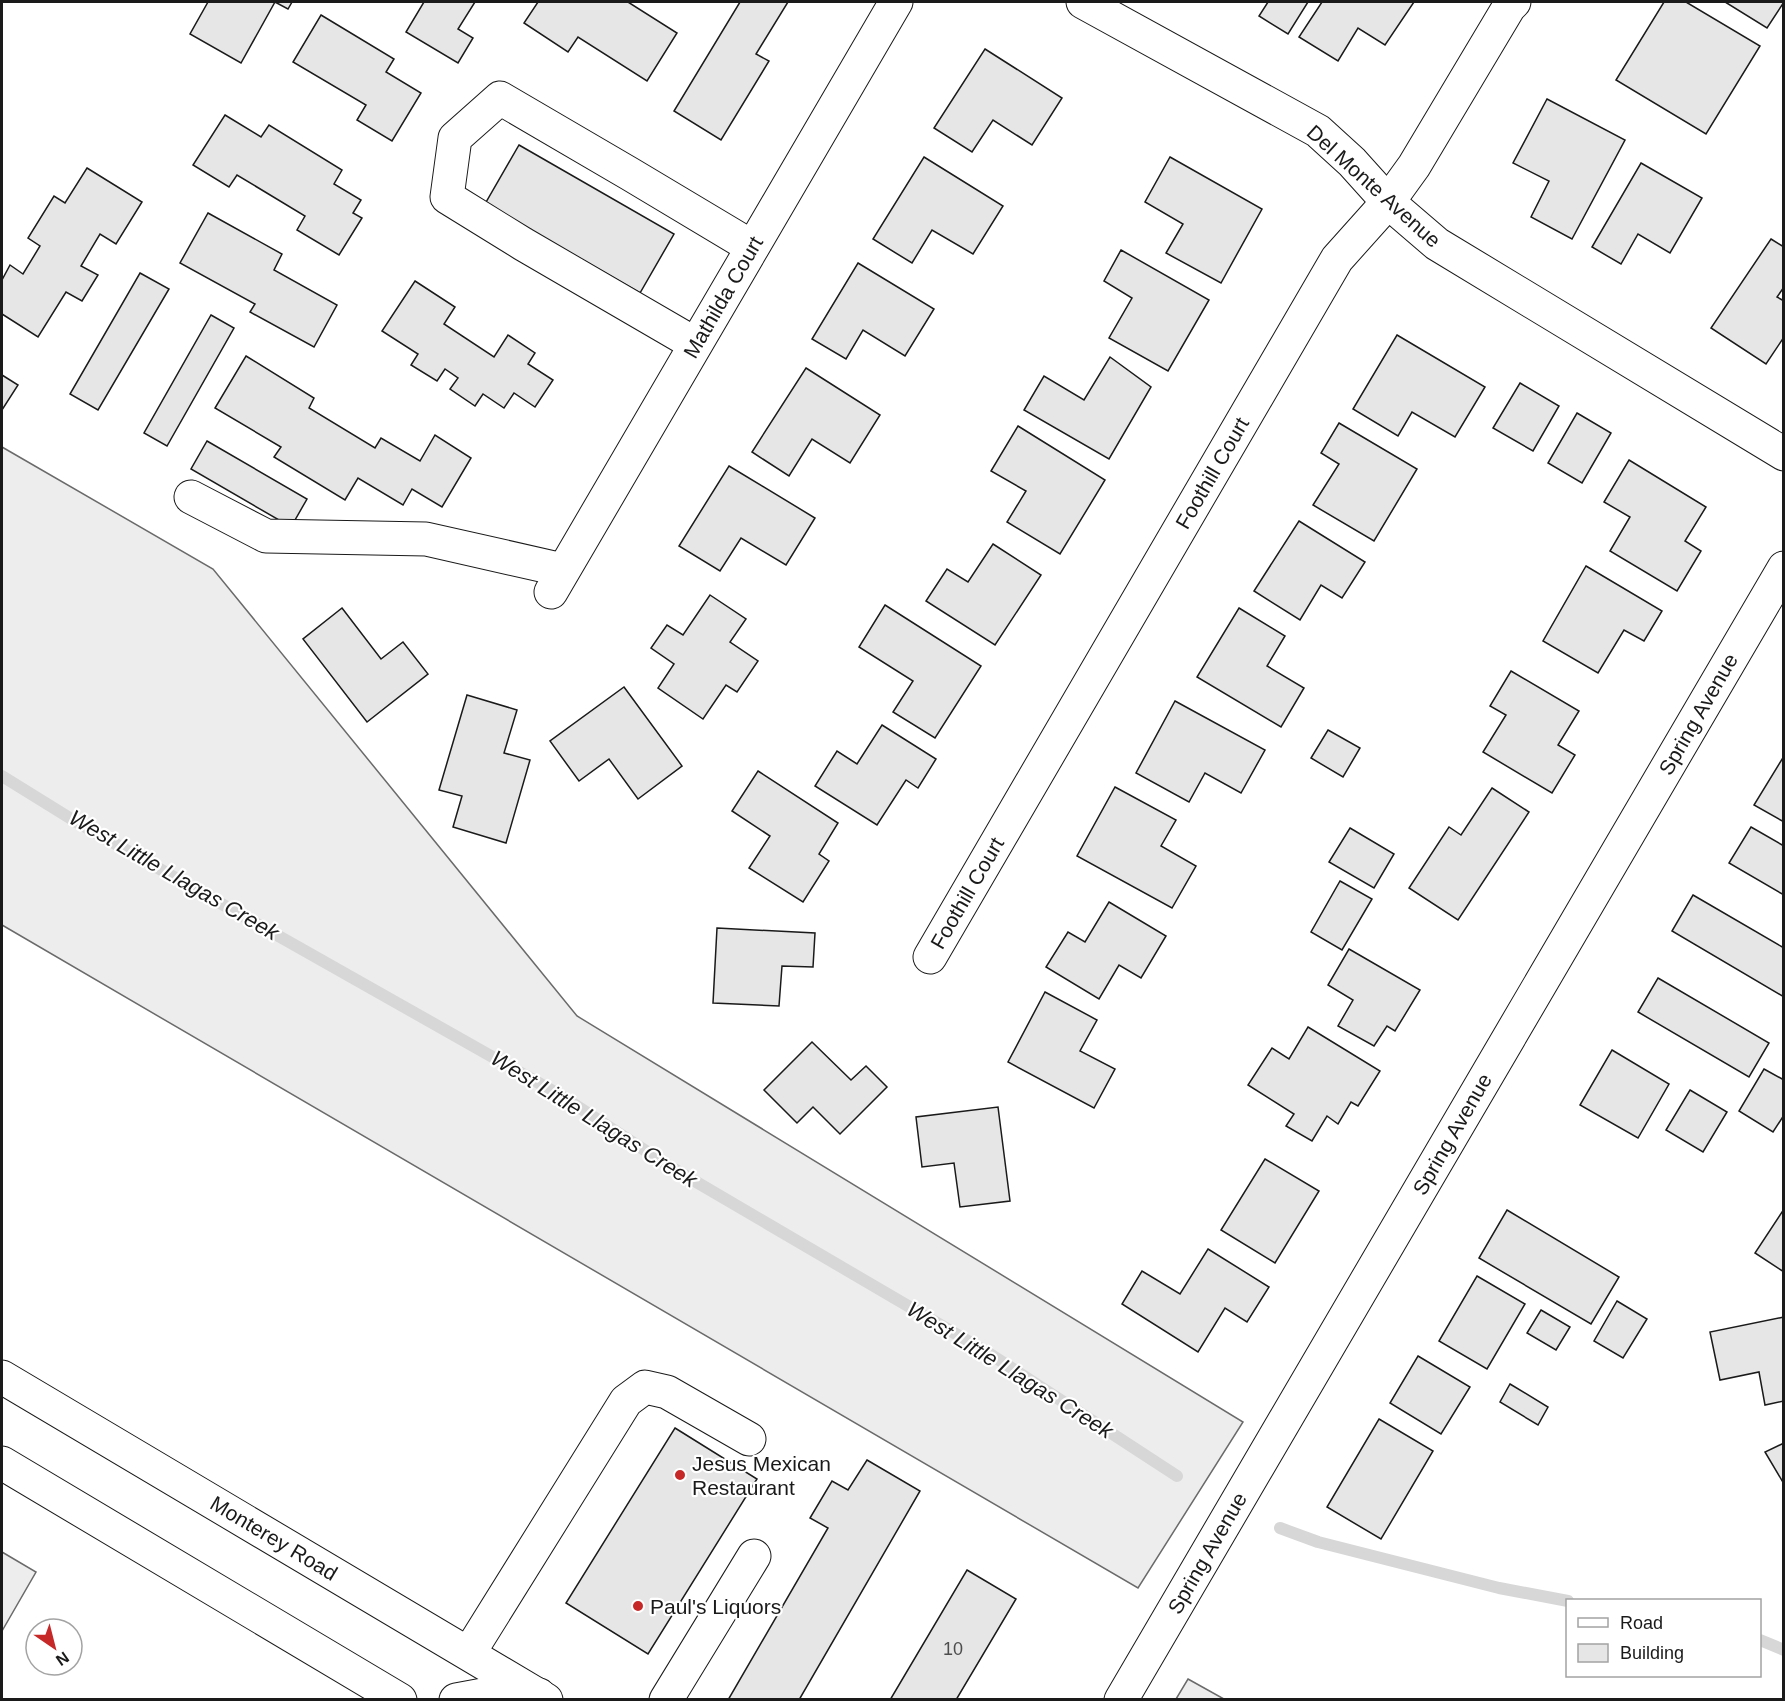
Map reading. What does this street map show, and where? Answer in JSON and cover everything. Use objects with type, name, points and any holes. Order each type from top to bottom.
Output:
[{"type":"street","name":"Mathilda Court","points":[[191,497],[266,536],[426,539],[557,581],[896,2]]},
{"type":"street","name":"Del Monte Avenue","points":[[1083,2],[1318,131],[1352,162],[1388,202],[1437,244],[1784,454]]},
{"type":"street","name":"Foothill Court","points":[[930,957],[1337,259],[1388,202],[1414,166],[1514,2]]},
{"type":"street","points":[[695,344],[447,197],[455,138],[500,98],[752,247]]},
{"type":"street","name":"Spring Avenue","points":[[1121,1700],[1784,568]]},
{"type":"street","name":"Monterey Road","points":[[2,1377],[543,1697]]},
{"type":"street","points":[[469,1653],[626,1401],[645,1387],[667,1392],[749,1439]]},
{"type":"street","points":[[2,1463],[400,1700]]},
{"type":"street","points":[[666,1700],[754,1557]]},
{"type":"street","points":[[456,1700],[483,1695],[543,1697]]},
{"type":"shaded area","points":[[2,447],[213,569],[577,1016],[1243,1422],[1138,1588],[2,925]]},
{"type":"shaded area","points":[[2,1552],[36,1572],[2,1631]]},
{"type":"shaded area","points":[[1188,1679],[1224,1699],[1176,1699]]},
{"type":"building","points":[[208,2],[275,2],[241,63],[190,34]]},
{"type":"building","points":[[275,2],[292,2],[288,9]]},
{"type":"building","points":[[424,2],[475,2],[458,29],[473,38],[458,63],[406,32]]},
{"type":"building","points":[[538,2],[628,2],[677,33],[647,81],[578,37],[568,52],[524,23]]},
{"type":"building","points":[[740,2],[788,2],[756,54],[769,61],[721,140],[674,111]]},
{"type":"building","points":[[1268,2],[1308,2],[1288,34],[1259,16]]},
{"type":"building","points":[[1322,2],[1414,2],[1385,45],[1358,28],[1338,61],[1299,37]]},
{"type":"building","points":[[1664,2],[1686,2],[1760,46],[1706,134],[1616,80]]},
{"type":"building","points":[[1725,2],[1784,2],[1767,28]]},
{"type":"building","points":[[321,15],[394,59],[386,72],[421,93],[392,141],[357,120],[366,105],[293,62]]},
{"type":"building","points":[[985,49],[1062,98],[1032,145],[993,120],[972,152],[934,128]]},
{"type":"building","points":[[1547,99],[1625,140],[1572,239],[1531,217],[1549,181],[1513,163]]},
{"type":"building","points":[[225,115],[261,137],[269,125],[342,170],[334,184],[361,200],[353,213],[362,218],[339,255],[297,230],[305,216],[237,175],[229,187],[193,165]]},
{"type":"building","points":[[519,145],[674,234],[640,293],[485,204]]},
{"type":"building","points":[[924,157],[1003,206],[973,254],[932,230],[912,263],[873,239]]},
{"type":"building","points":[[1170,157],[1262,209],[1221,283],[1166,253],[1183,224],[1145,202]]},
{"type":"building","points":[[1641,163],[1702,198],[1670,253],[1638,234],[1621,264],[1592,247]]},
{"type":"building","points":[[87,168],[142,202],[116,244],[100,234],[81,266],[98,275],[82,301],[66,292],[38,337],[2,314],[2,280],[10,265],[23,274],[40,246],[28,238],[54,196],[65,203]]},
{"type":"building","points":[[208,213],[282,254],[274,270],[337,305],[314,347],[250,312],[255,304],[180,263]]},
{"type":"building","points":[[1771,239],[1784,247],[1784,287],[1777,297],[1784,301],[1784,337],[1766,364],[1711,328]]},
{"type":"building","points":[[1121,250],[1209,300],[1168,371],[1109,338],[1132,298],[1104,281]]},
{"type":"building","points":[[858,263],[934,309],[905,356],[863,330],[846,359],[812,339]]},
{"type":"building","points":[[140,273],[169,289],[98,410],[70,394]]},
{"type":"building","points":[[415,281],[455,307],[444,324],[494,357],[508,335],[535,353],[528,364],[553,380],[535,407],[514,393],[504,408],[483,394],[475,406],[450,389],[458,378],[445,369],[437,381],[411,365],[418,354],[382,331]]},
{"type":"building","points":[[211,315],[234,328],[167,446],[144,433]]},
{"type":"building","points":[[1397,335],[1485,387],[1455,437],[1412,412],[1398,436],[1353,409]]},
{"type":"building","points":[[246,356],[314,398],[309,408],[375,448],[381,438],[420,461],[435,435],[471,458],[442,507],[412,489],[403,505],[358,478],[345,500],[274,457],[281,447],[215,408]]},
{"type":"building","points":[[1110,357],[1151,387],[1109,459],[1024,410],[1044,376],[1084,400]]},
{"type":"building","points":[[806,368],[880,415],[850,463],[812,439],[789,476],[752,452]]},
{"type":"building","points":[[2,375],[18,385],[2,410]]},
{"type":"building","points":[[1520,383],[1559,406],[1533,451],[1493,428]]},
{"type":"building","points":[[1577,413],[1611,433],[1582,483],[1548,463]]},
{"type":"building","points":[[1339,423],[1417,469],[1374,541],[1313,505],[1339,464],[1321,453]]},
{"type":"building","points":[[1018,426],[1105,480],[1060,554],[1007,522],[1026,491],[991,471]]},
{"type":"building","points":[[207,441],[307,499],[291,527],[191,469]]},
{"type":"building","points":[[1629,460],[1706,507],[1685,541],[1701,551],[1677,591],[1610,551],[1630,517],[1604,502]]},
{"type":"building","points":[[729,466],[815,518],[786,565],[741,538],[720,571],[679,546]]},
{"type":"building","points":[[1299,521],[1365,562],[1342,598],[1321,585],[1300,620],[1254,591]]},
{"type":"building","points":[[993,544],[1041,575],[995,645],[926,601],[947,569],[968,582]]},
{"type":"building","points":[[1586,566],[1662,611],[1644,641],[1624,630],[1598,673],[1543,641]]},
{"type":"building","points":[[710,595],[746,619],[730,642],[758,661],[737,692],[726,685],[703,719],[658,688],[674,664],[651,648],[667,625],[683,635]]},
{"type":"building","points":[[885,605],[981,666],[935,738],[893,712],[913,681],[859,647]]},
{"type":"building","points":[[342,608],[381,659],[403,642],[428,674],[367,722],[303,639]]},
{"type":"building","points":[[1239,608],[1285,636],[1267,666],[1304,688],[1281,727],[1197,677]]},
{"type":"building","points":[[1511,671],[1579,711],[1558,745],[1575,755],[1552,793],[1483,752],[1506,715],[1490,706]]},
{"type":"building","points":[[624,687],[682,766],[638,799],[609,759],[579,781],[550,741]]},
{"type":"building","points":[[467,695],[517,710],[504,753],[530,760],[506,843],[453,827],[462,796],[439,790]]},
{"type":"building","points":[[1175,701],[1265,750],[1241,793],[1205,773],[1189,802],[1136,773]]},
{"type":"building","points":[[882,725],[936,759],[918,788],[906,780],[877,825],[815,786],[837,751],[857,764]]},
{"type":"building","points":[[1328,730],[1360,748],[1343,777],[1311,758]]},
{"type":"building","points":[[1784,756],[1784,822],[1754,805]]},
{"type":"building","points":[[758,771],[838,823],[819,854],[829,861],[803,902],[749,868],[770,836],[732,811]]},
{"type":"building","points":[[1115,787],[1176,820],[1161,846],[1196,866],[1172,908],[1077,856]]},
{"type":"building","points":[[1492,788],[1529,812],[1458,920],[1409,888],[1449,827],[1461,835]]},
{"type":"building","points":[[1751,827],[1784,846],[1784,895],[1729,863]]},
{"type":"building","points":[[1350,828],[1394,854],[1374,888],[1329,862]]},
{"type":"building","points":[[1340,881],[1372,899],[1342,950],[1311,932]]},
{"type":"building","points":[[1693,895],[1784,948],[1784,997],[1672,931]]},
{"type":"building","points":[[1109,902],[1166,936],[1141,978],[1119,965],[1099,999],[1046,967],[1068,932],[1085,942]]},
{"type":"building","points":[[717,928],[815,933],[813,967],[782,966],[779,1006],[713,1003]]},
{"type":"building","points":[[1349,949],[1420,990],[1395,1031],[1387,1026],[1374,1046],[1338,1026],[1353,1000],[1328,985]]},
{"type":"building","points":[[1658,978],[1769,1043],[1749,1077],[1638,1012]]},
{"type":"building","points":[[1045,992],[1097,1020],[1080,1051],[1115,1069],[1094,1108],[1008,1062]]},
{"type":"building","points":[[1308,1027],[1380,1071],[1358,1106],[1351,1102],[1338,1124],[1327,1116],[1312,1141],[1286,1126],[1294,1114],[1248,1085],[1272,1048],[1289,1059]]},
{"type":"building","points":[[812,1042],[851,1080],[866,1066],[887,1087],[840,1134],[813,1107],[797,1123],[764,1090]]},
{"type":"building","points":[[1612,1050],[1669,1084],[1638,1138],[1580,1105]]},
{"type":"building","points":[[1764,1069],[1784,1080],[1784,1115],[1773,1132],[1739,1111]]},
{"type":"building","points":[[1690,1090],[1727,1112],[1703,1152],[1666,1130]]},
{"type":"building","points":[[998,1107],[1010,1201],[960,1207],[954,1163],[922,1167],[916,1117]]},
{"type":"building","points":[[1265,1159],[1319,1191],[1275,1263],[1221,1230]]},
{"type":"building","points":[[1784,1209],[1784,1272],[1755,1253]]},
{"type":"building","points":[[1507,1210],[1619,1277],[1591,1324],[1479,1258]]},
{"type":"building","points":[[1208,1249],[1269,1287],[1247,1322],[1225,1308],[1198,1352],[1122,1304],[1142,1271],[1180,1294]]},
{"type":"building","points":[[1477,1276],[1525,1304],[1487,1369],[1439,1341]]},
{"type":"building","points":[[1617,1301],[1647,1319],[1623,1358],[1594,1341]]},
{"type":"building","points":[[1541,1310],[1570,1327],[1556,1350],[1527,1333]]},
{"type":"building","points":[[1784,1317],[1784,1401],[1765,1405],[1759,1372],[1720,1380],[1710,1332]]},
{"type":"building","points":[[1418,1356],[1470,1387],[1441,1434],[1390,1403]]},
{"type":"building","points":[[1510,1384],[1548,1407],[1538,1425],[1500,1402]]},
{"type":"building","points":[[1379,1419],[1433,1451],[1381,1539],[1327,1507]]},
{"type":"building","points":[[675,1428],[757,1479],[648,1654],[566,1603]]},
{"type":"building","points":[[1784,1443],[1784,1484],[1765,1452]]},
{"type":"building","points":[[867,1460],[920,1491],[799,1700],[728,1700],[828,1528],[810,1518],[832,1481],[848,1490]]},
{"type":"building","points":[[967,1570],[1016,1599],[956,1700],[890,1700]]},
{"type":"waterway","name":"West Little Llagas Creek","points":[[2,776],[73,820],[560,1095],[669,1166],[990,1354],[1177,1476]]},
{"type":"waterway","name":"West Little Llagas Creek","points":[[1280,1528],[1318,1542],[1499,1588],[1566,1601]]},
{"type":"waterway","name":"West Little Llagas Creek","points":[[1761,1640],[1784,1650]]},
{"type":"place","name":"Jesus Mexican Restaurant","points":[[680,1475]]},
{"type":"place","name":"Paul's Liquors","points":[[638,1606]]}]
